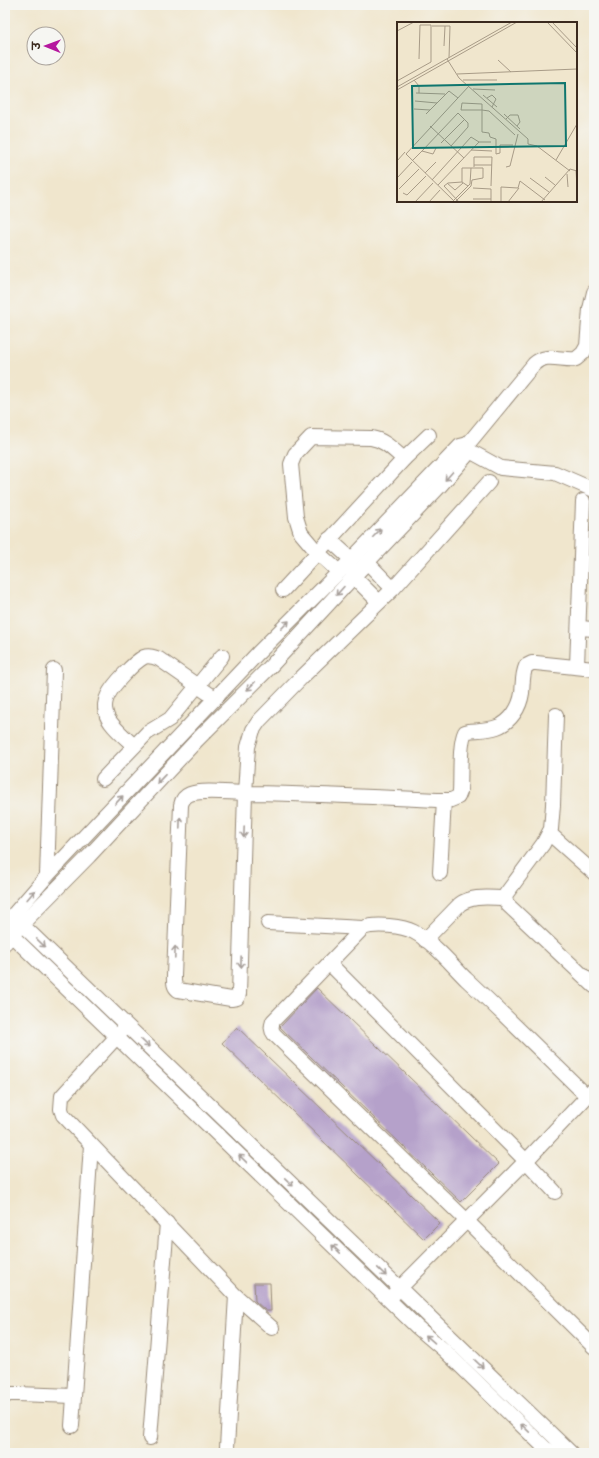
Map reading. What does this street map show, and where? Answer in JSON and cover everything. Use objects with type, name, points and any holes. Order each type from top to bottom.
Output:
[{"type":"street","points":[[10,928],[89,856],[197,740],[270,667],[353,576],[440,486],[467,455],[468,447],[536,362],[550,357],[576,359],[584,353],[587,346],[590,309],[594,292]]},
{"type":"street","points":[[283,590],[404,459],[429,435]]},
{"type":"street","points":[[339,572],[317,552],[301,533],[296,517],[291,464],[295,454],[311,437],[375,439],[384,442],[404,459]]},
{"type":"street","points":[[10,928],[47,876],[258,653],[339,572],[460,446],[468,447],[501,468],[555,473],[594,490]]},
{"type":"street","points":[[489,482],[393,589],[301,678],[259,721],[253,730],[248,747],[245,793],[239,994],[237,998],[231,999],[178,990],[175,986],[174,975],[182,800],[191,794],[204,792],[245,793],[444,800],[455,799],[459,796],[462,746],[465,732],[493,728],[507,721],[515,712],[519,704],[524,670],[526,666],[536,662],[594,668]]},
{"type":"street","points":[[577,666],[583,501]]},
{"type":"street","points":[[329,539],[351,559]]},
{"type":"street","points":[[367,562],[393,589]]},
{"type":"street","points":[[353,576],[379,602]]},
{"type":"street","points":[[579,628],[594,629]]},
{"type":"street","points":[[258,653],[270,667]]},
{"type":"street","points":[[103,779],[147,733],[170,719],[222,656]]},
{"type":"street","points":[[134,746],[108,720],[105,709],[108,696],[114,687],[135,664],[143,658],[147,657],[159,659],[215,698]]},
{"type":"street","points":[[47,876],[54,670]]},
{"type":"street","points":[[556,715],[553,805],[552,822],[549,834],[506,894],[505,898],[508,905],[594,986]]},
{"type":"street","points":[[440,873],[444,800]]},
{"type":"street","points":[[549,834],[594,873]]},
{"type":"street","points":[[425,940],[455,908],[466,900],[473,898],[505,898]]},
{"type":"street","points":[[268,922],[363,928],[373,926],[398,927],[414,932],[425,940],[500,1011],[591,1093],[389,1300]]},
{"type":"street","points":[[10,928],[127,1026],[571,1453]]},
{"type":"street","points":[[10,928],[117,1037],[389,1300],[444,1350],[545,1448],[554,1453]]},
{"type":"street","points":[[363,928],[273,1021],[272,1031],[466,1220],[594,1348]]},
{"type":"street","points":[[329,963],[555,1192]]},
{"type":"street","points":[[127,1026],[62,1096],[60,1100],[63,1115],[167,1222],[236,1296],[272,1328]]},
{"type":"street","points":[[72,1426],[91,1145]]},
{"type":"street","points":[[150,1438],[167,1222]]},
{"type":"street","points":[[227,1447],[236,1296]]},
{"type":"street","points":[[444,1350],[452,1338]]},
{"type":"street","points":[[5,1396],[9,1394],[17,1394],[74,1396]]},
{"type":"building","points":[[317,988],[499,1164],[461,1202],[280,1027]]},
{"type":"building","points":[[237,1027],[440,1223],[424,1239],[222,1043]]},
{"type":"building","points":[[254,1283],[270,1283],[271,1311],[266,1311],[255,1301]]}]
